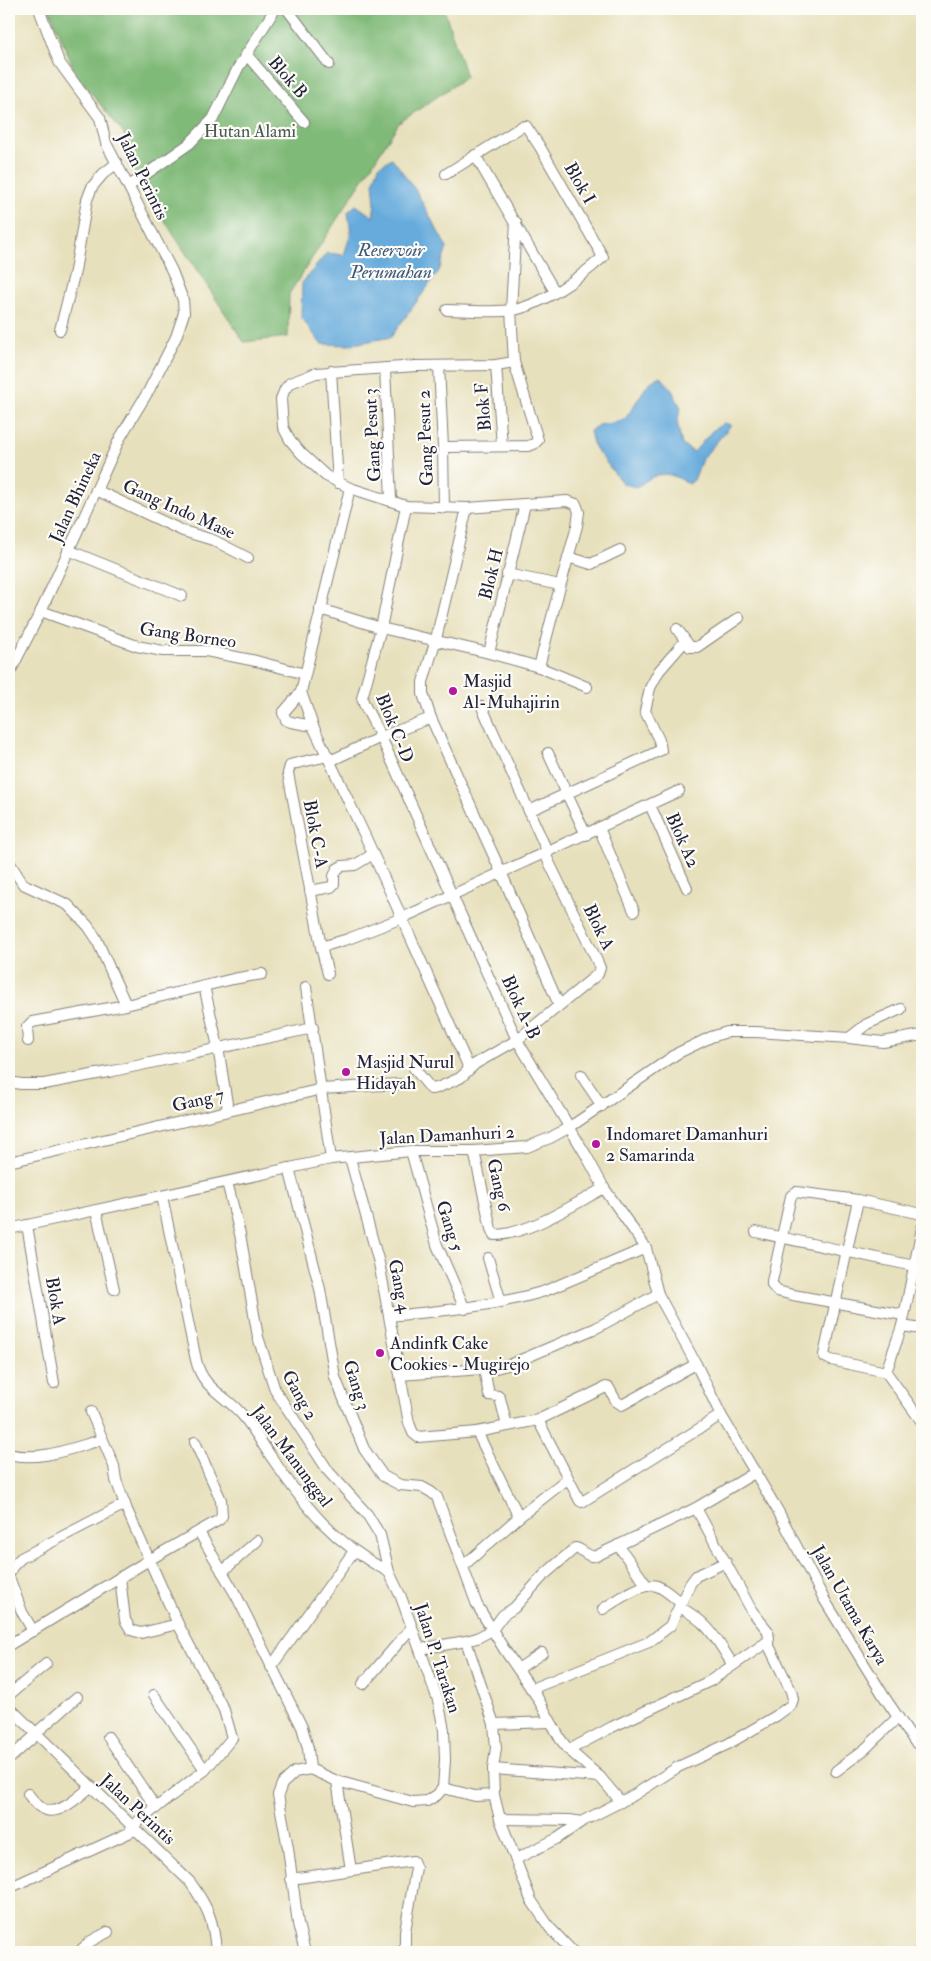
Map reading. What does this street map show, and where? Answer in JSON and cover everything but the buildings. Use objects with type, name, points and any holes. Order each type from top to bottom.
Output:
[{"type":"street","name":"Jalan Perintis","points":[[40,9],[56,56],[100,118],[106,143],[180,289],[184,313],[176,337]]},
{"type":"street","points":[[129,186],[190,144],[213,119],[246,54],[275,9]]},
{"type":"street","points":[[287,9],[329,64]]},
{"type":"street","name":"Blok B","points":[[246,54],[304,122]]},
{"type":"street","name":"Blok I","points":[[446,174],[521,127],[526,126],[603,257],[556,292],[530,306],[511,310],[447,310]]},
{"type":"street","points":[[475,155],[556,292]]},
{"type":"street","points":[[60,330],[74,271],[87,200],[92,187],[103,174],[117,163]]},
{"type":"street","points":[[443,447],[532,446],[538,440],[514,362],[511,310],[516,222]]},
{"type":"street","name":"Jalan Bhineka","points":[[9,674],[41,611],[120,438],[149,390],[176,337]]},
{"type":"street","points":[[514,362],[496,365],[385,368],[316,373],[290,382],[281,399],[281,413],[283,427],[290,440],[312,464],[338,483],[406,506],[467,508],[567,502],[576,504],[579,512],[578,519],[539,667]]},
{"type":"street","name":"Blok F","points":[[496,365],[502,446]]},
{"type":"street","name":"Gang Pesut 2","points":[[439,366],[444,508]]},
{"type":"street","name":"Gang Pesut 3","points":[[385,368],[391,500]]},
{"type":"street","points":[[331,371],[338,483]]},
{"type":"street","points":[[350,488],[301,692],[313,726],[469,1068]]},
{"type":"street","name":"Gang Indo Mase","points":[[96,490],[183,531],[213,540],[248,558]]},
{"type":"street","name":"Blok H","points":[[489,652],[525,504]]},
{"type":"street","name":"Blok C-D","points":[[406,506],[381,628],[362,698],[452,896]]},
{"type":"street","points":[[467,508],[436,640],[423,682],[424,699],[559,1004]]},
{"type":"street","points":[[68,550],[182,596]]},
{"type":"street","points":[[568,557],[591,564],[620,550]]},
{"type":"street","points":[[507,574],[560,585]]},
{"type":"street","points":[[320,609],[381,628],[489,652],[539,667],[587,687]]},
{"type":"street","name":"Gang Borneo","points":[[41,611],[137,646],[162,651],[206,651],[304,674]]},
{"type":"street","points":[[677,629],[690,647],[697,647],[739,618]]},
{"type":"street","points":[[529,812],[661,750],[659,740],[645,712],[650,688],[659,671],[685,641]]},
{"type":"street","points":[[301,692],[285,710],[284,716],[291,722],[313,726]]},
{"type":"street","points":[[482,707],[546,853]]},
{"type":"street","points":[[329,759],[431,718]]},
{"type":"street","points":[[548,753],[586,835]]},
{"type":"street","name":"Blok C-A","points":[[328,974],[310,891],[288,769],[294,764],[329,759]]},
{"type":"street","points":[[321,947],[402,918],[679,791]]},
{"type":"street","name":"Blok A2","points":[[650,805],[687,888]]},
{"type":"street","points":[[599,828],[634,910]]},
{"type":"street","name":"Blok A","points":[[414,1068],[431,1089],[460,1078],[469,1068],[516,1040],[598,974],[600,968],[546,853]]},
{"type":"street","points":[[310,891],[332,887],[337,869],[342,866],[355,865],[373,854]]},
{"type":"street","points":[[9,862],[24,884],[68,905],[88,926],[96,938],[126,1005]]},
{"type":"street","name":"Blok A-B","points":[[452,896],[516,1040],[570,1127],[604,1188],[646,1248]]},
{"type":"street","points":[[28,1041],[28,1027],[32,1022],[126,1005],[262,974]]},
{"type":"street","points":[[204,986],[218,1047],[228,1110]]},
{"type":"street","points":[[306,987],[331,1159]]},
{"type":"street","points":[[849,1038],[867,1024],[901,1009]]},
{"type":"street","points":[[9,1082],[44,1084],[114,1071],[313,1028]]},
{"type":"street","name":"Jalan Damanhuri 2","points":[[9,1229],[331,1159],[410,1151],[474,1151],[527,1147],[550,1138],[570,1127],[678,1052],[727,1032],[756,1032],[883,1042],[922,1036]]},
{"type":"street","points":[[581,1075],[602,1106]]},
{"type":"street","name":"Gang 7","points":[[9,1162],[322,1089],[398,1084]]},
{"type":"street","name":"Gang 5","points":[[410,1151],[437,1245],[465,1308]]},
{"type":"street","name":"Gang 6","points":[[474,1151],[494,1235],[517,1231],[556,1214],[604,1188]]},
{"type":"street","name":"Gang 4","points":[[350,1158],[379,1263],[408,1423],[413,1433],[418,1437],[477,1432]]},
{"type":"street","name":"Gang 3","points":[[289,1168],[320,1289],[335,1377],[364,1449],[383,1476],[400,1485],[422,1487],[431,1492],[436,1498],[477,1605],[492,1630],[532,1689],[550,1722],[569,1750],[600,1777],[621,1802]]},
{"type":"street","name":"Gang 2","points":[[228,1182],[240,1234],[258,1337],[275,1390],[329,1472],[367,1514],[380,1536],[389,1572]]},
{"type":"street","points":[[904,1315],[793,1295],[773,1288],[772,1285],[791,1196],[796,1192],[858,1200],[922,1214]]},
{"type":"street","name":"Jalan Manunggal","points":[[162,1196],[196,1360],[202,1378],[243,1415],[316,1517],[354,1551],[389,1572]]},
{"type":"street","points":[[858,1200],[825,1357],[886,1372],[922,1422]]},
{"type":"street","points":[[96,1210],[114,1289]]},
{"type":"street","name":"Blok A","points":[[27,1225],[54,1383]]},
{"type":"street","points":[[886,1372],[902,1326],[922,1228]]},
{"type":"street","points":[[756,1232],[782,1236],[914,1266]]},
{"type":"street","points":[[390,1316],[465,1308],[501,1302],[546,1291],[646,1248]]},
{"type":"street","name":"Jalan Utama Karya","points":[[646,1248],[658,1294],[721,1415],[756,1472],[802,1554],[824,1599],[898,1717],[915,1742],[922,1748]]},
{"type":"street","points":[[488,1258],[501,1302]]},
{"type":"street","points":[[400,1376],[484,1369],[511,1364],[596,1328],[658,1294]]},
{"type":"street","points":[[902,1326],[922,1329]]},
{"type":"street","points":[[519,1517],[477,1432],[538,1420],[606,1387],[609,1388],[616,1401],[622,1405],[696,1364]]},
{"type":"street","points":[[484,1369],[489,1395],[500,1398],[507,1426]]},
{"type":"street","points":[[9,1888],[133,1828],[206,1770],[232,1738],[232,1732],[224,1710],[178,1624],[149,1560],[125,1504],[116,1480],[114,1466],[101,1440],[91,1412]]},
{"type":"street","points":[[538,1420],[567,1479],[580,1502],[582,1502],[721,1415]]},
{"type":"street","points":[[9,1454],[33,1457],[101,1440]]},
{"type":"street","points":[[9,1645],[219,1520],[223,1510],[220,1500],[195,1442]]},
{"type":"street","points":[[420,1649],[466,1641],[477,1638],[492,1630],[504,1615],[524,1599],[544,1575],[574,1548],[592,1557],[696,1508],[756,1472]]},
{"type":"street","points":[[463,1566],[519,1517],[567,1479]]},
{"type":"street","points":[[33,1631],[22,1612],[9,1576],[12,1567],[21,1558],[125,1504]]},
{"type":"street","points":[[569,1750],[612,1727],[710,1681],[769,1639],[768,1631],[752,1611],[696,1508]]},
{"type":"street","points":[[199,1532],[237,1597],[302,1726],[308,1748],[310,1769]]},
{"type":"street","points":[[222,1572],[256,1541]]},
{"type":"street","points":[[618,1545],[647,1586]]},
{"type":"street","points":[[272,1668],[354,1551]]},
{"type":"street","points":[[532,1689],[648,1642],[670,1626],[679,1605],[696,1576],[726,1562]]},
{"type":"street","name":"Jalan P. Tarakan","points":[[389,1572],[401,1596],[438,1700],[444,1730],[445,1760],[442,1788]]},
{"type":"street","points":[[120,1578],[125,1620],[131,1630],[141,1633],[178,1624]]},
{"type":"street","points":[[603,1609],[622,1597],[647,1586],[657,1586],[708,1626],[733,1665]]},
{"type":"street","points":[[363,1684],[412,1627]]},
{"type":"street","points":[[466,1641],[494,1724],[496,1748],[493,1769],[494,1795],[500,1819],[531,1900],[550,1928],[573,1952]]},
{"type":"street","points":[[516,1859],[558,1838],[581,1822],[621,1802],[678,1767],[728,1744],[791,1705],[793,1700],[791,1691],[767,1642]]},
{"type":"street","points":[[518,1669],[542,1653]]},
{"type":"street","points":[[9,1695],[46,1664]]},
{"type":"street","points":[[154,1695],[206,1770]]},
{"type":"street","points":[[9,1759],[77,1698]]},
{"type":"street","name":"Jalan Perintis","points":[[9,1708],[190,1882],[207,1908],[216,1952]]},
{"type":"street","points":[[836,1771],[865,1749],[898,1717]]},
{"type":"street","points":[[494,1724],[550,1722]]},
{"type":"street","points":[[108,1737],[156,1808]]},
{"type":"street","points":[[305,1952],[298,1924],[288,1848],[278,1795],[282,1784],[290,1776],[303,1769],[310,1769],[337,1781],[413,1802],[427,1800],[437,1795],[442,1788],[476,1796],[494,1795]]},
{"type":"street","points":[[493,1769],[600,1777]]},
{"type":"street","points":[[337,1781],[351,1870]]},
{"type":"street","points":[[28,1794],[39,1807],[46,1811],[56,1811],[92,1787]]},
{"type":"street","points":[[500,1819],[570,1820],[581,1822]]},
{"type":"street","points":[[292,1878],[413,1861],[416,1864],[405,1931],[405,1952]]},
{"type":"street","points":[[82,1952],[82,1949],[91,1941],[108,1932]]},
{"type":"green space","name":"Hutan Alami","points":[[49,9],[444,9],[466,77],[399,123],[289,294],[288,337],[244,342],[128,165],[124,134],[76,74]]},
{"type":"water","name":"Reservoir Perumahan","points":[[392,158],[416,191],[447,248],[439,271],[391,337],[348,345],[321,344],[301,317],[302,283],[327,253],[344,255],[351,233],[348,212],[356,205],[373,217],[375,203],[373,183],[379,166]]},
{"type":"water","points":[[660,376],[671,388],[681,408],[677,422],[682,445],[694,452],[712,431],[724,423],[731,425],[702,459],[694,480],[689,484],[675,476],[663,474],[651,478],[637,487],[623,484],[594,447],[590,431],[598,425],[618,422],[626,418],[648,384]]},
{"type":"place","name":"Masjid Al-Muhajirin","points":[[453,691]]},
{"type":"place","name":"Masjid Nurul Hidayah","points":[[346,1072]]},
{"type":"place","name":"Indomaret Damanhuri 2 Samarinda","points":[[596,1144]]},
{"type":"place","name":"Andinfk Cake Cookies - Mugirejo","points":[[380,1353]]}]
